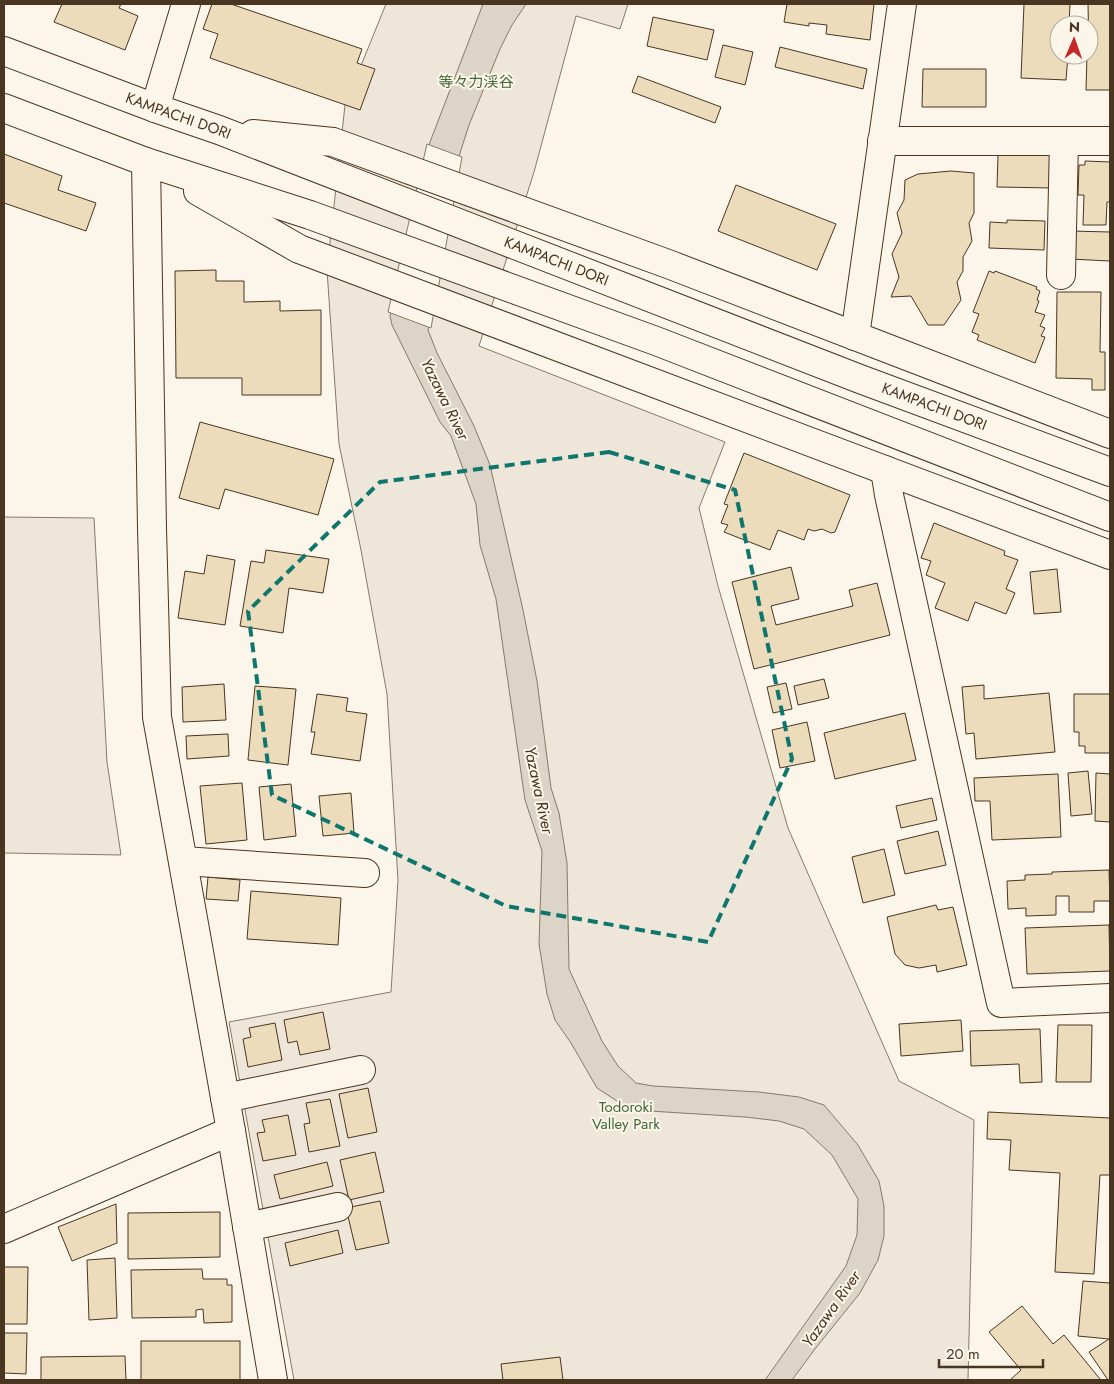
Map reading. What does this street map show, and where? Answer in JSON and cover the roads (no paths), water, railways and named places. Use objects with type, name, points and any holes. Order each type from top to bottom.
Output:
[{"type":"main road","points":[[155,108],[186,4]]},
{"type":"main road","points":[[855,336],[902,4]]},
{"type":"main road","name":"KAMPACHI DORI","points":[[4,51],[219,130],[860,379],[1110,472]]},
{"type":"main road","points":[[4,108],[146,162],[310,215],[656,341],[1110,517]]},
{"type":"main road","points":[[219,130],[333,142],[668,264],[1110,434]]},
{"type":"main road","points":[[882,141],[1110,141]]},
{"type":"main road","points":[[1061,275],[1064,141]]},
{"type":"main road","points":[[146,162],[299,248],[1110,555]]},
{"type":"main road","points":[[146,162],[157,717],[231,1131],[273,1380]]},
{"type":"main road","points":[[886,470],[889,495],[1001,1003],[1110,998]]},
{"type":"main road","points":[[183,861],[365,873]]},
{"type":"main road","points":[[225,1098],[361,1070]]},
{"type":"main road","points":[[4,1228],[231,1131]]},
{"type":"main road","points":[[247,1227],[338,1207]]},
{"type":"water","name":"Yazawa River","points":[[483,4],[526,4],[512,25],[500,49],[469,125],[460,153],[428,330],[437,353],[474,426],[490,465],[523,610],[537,681],[551,788],[559,813],[567,863],[569,969],[602,1041],[618,1066],[636,1083],[653,1086],[759,1092],[799,1097],[824,1105],[858,1145],[879,1181],[884,1206],[884,1236],[878,1260],[860,1293],[792,1380],[765,1380],[846,1266],[857,1235],[858,1199],[832,1155],[804,1129],[779,1121],[745,1117],[634,1110],[620,1103],[597,1088],[571,1043],[555,1020],[547,994],[539,944],[542,851],[525,800],[496,599],[480,545],[476,504],[451,436],[440,422],[392,325],[390,316],[430,142]]},
{"type":"park label","name":"等々力渓谷","points":[[476,82]]},
{"type":"park label","name":"Todoroki Valley Park","points":[[626,1116]]}]
